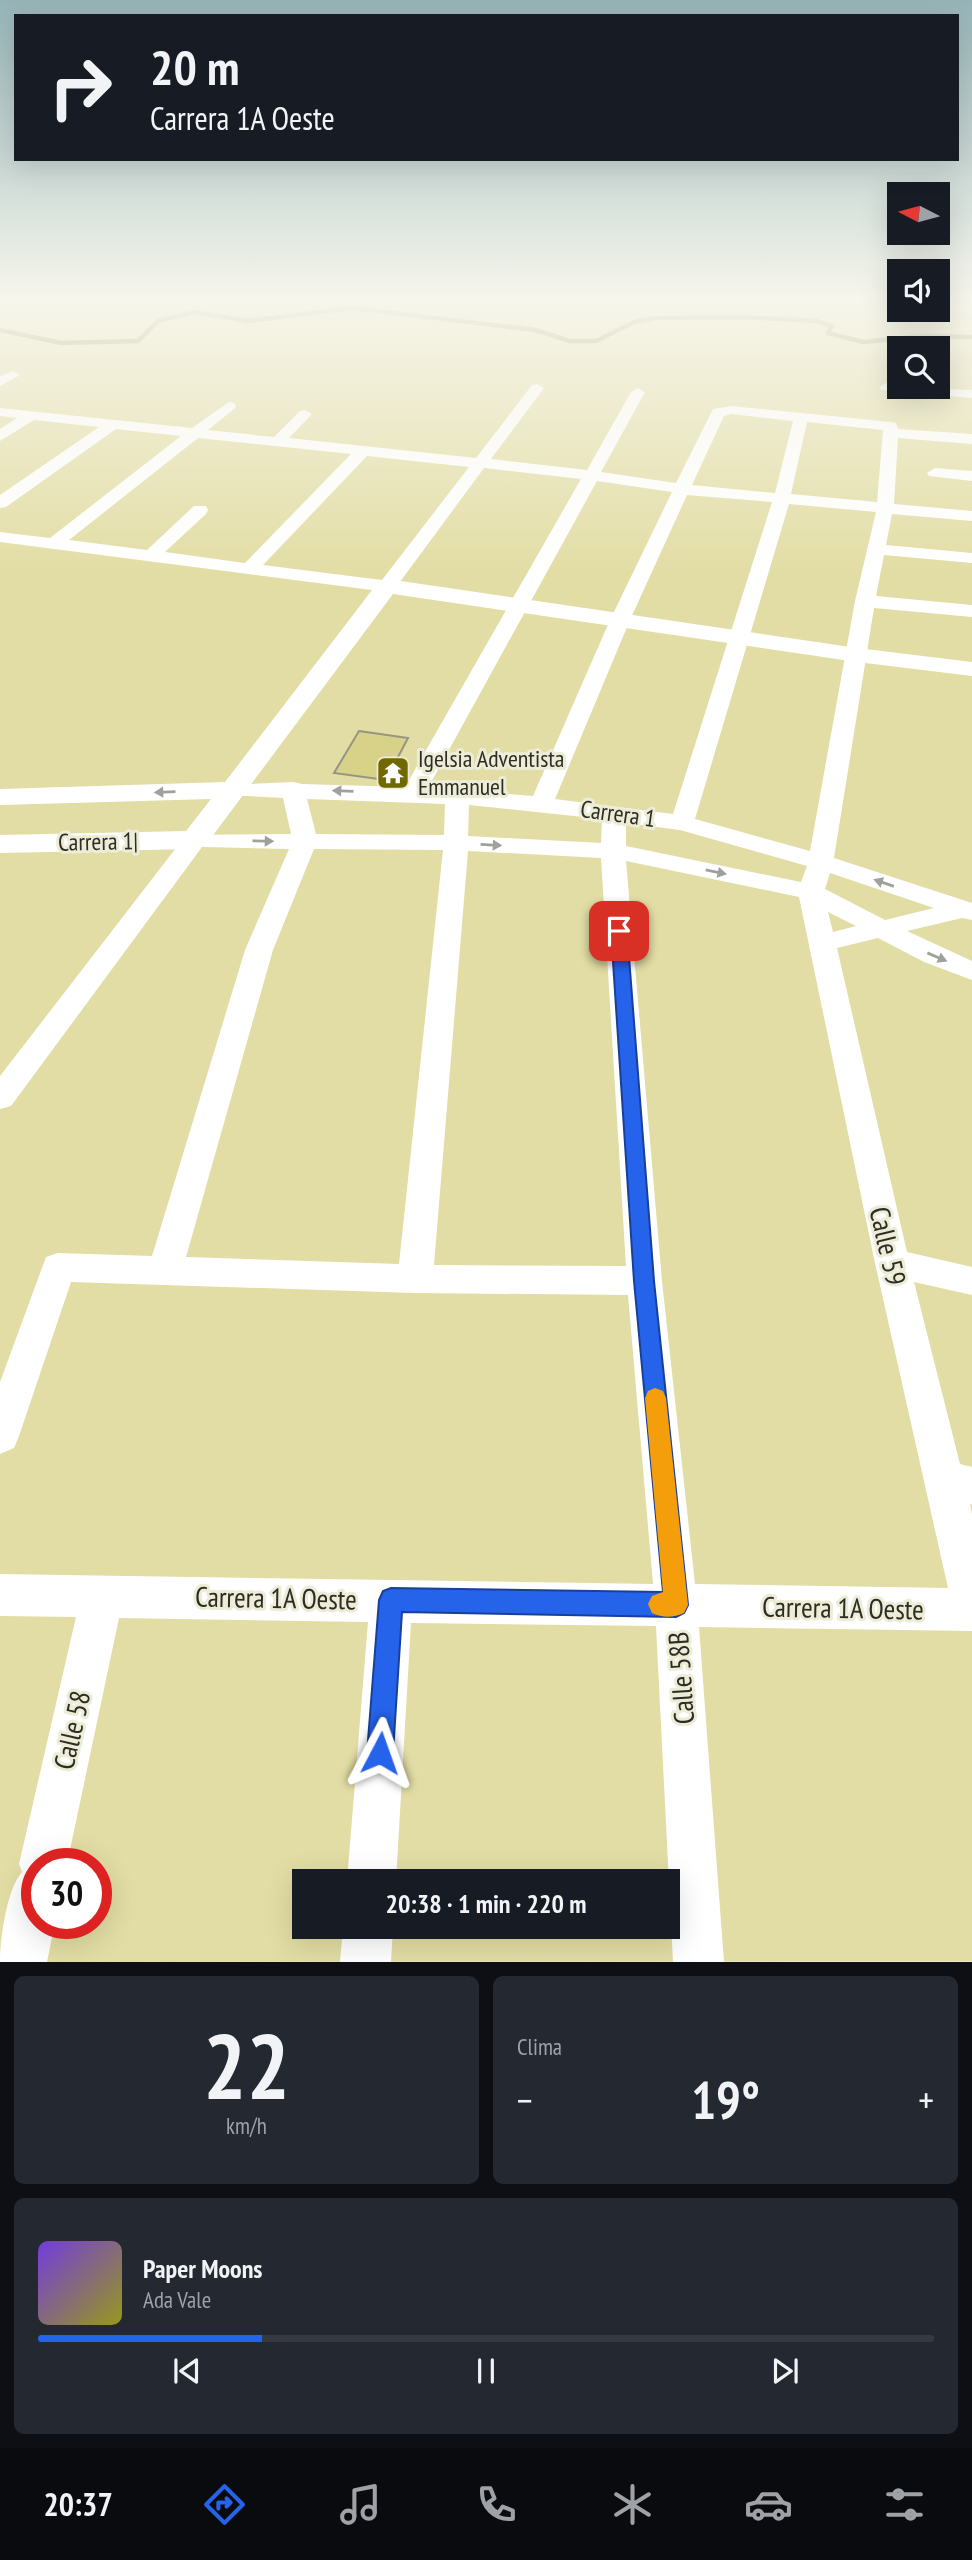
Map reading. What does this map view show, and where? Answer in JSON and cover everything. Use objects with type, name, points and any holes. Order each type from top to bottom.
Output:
[{"type":"street","points":[[0,1098],[534,392]]},
{"type":"street","points":[[413,794],[638,392]]},
{"type":"street","points":[[942,392],[972,394]]},
{"type":"street","points":[[53,544],[229,405]]},
{"type":"street","points":[[541,804],[620,620],[718,412],[731,410],[888,425],[892,427],[892,433],[885,508],[865,601],[821,862],[811,892]]},
{"type":"street","points":[[0,412],[592,475],[681,489],[972,516]]},
{"type":"street","points":[[277,442],[305,414]]},
{"type":"street","points":[[0,436],[32,415]]},
{"type":"street","points":[[682,823],[782,498],[801,417]]},
{"type":"street","points":[[0,503],[113,424]]},
{"type":"street","points":[[892,433],[972,439]]},
{"type":"street","points":[[250,568],[363,451]]},
{"type":"street","points":[[935,473],[972,476]]},
{"type":"street","points":[[150,556],[200,510]]},
{"type":"street","points":[[0,537],[387,586],[737,638],[972,669]]},
{"type":"street","points":[[876,549],[972,558]]},
{"type":"street","points":[[865,601],[972,611]]},
{"type":"street","points":[[165,1269],[260,950],[305,841],[293,789]]},
{"type":"street","name":"Carrera 1","points":[[0,797],[293,789],[413,794],[541,804],[682,823],[821,862],[966,911]]},
{"type":"street","points":[[415,1279],[456,844],[457,797]]},
{"type":"street","name":"Calle 58B","points":[[614,813],[613,851],[644,1281],[676,1605],[699,1962]]},
{"type":"street","points":[[195,840],[456,844],[613,851],[811,892],[934,956],[972,971]]},
{"type":"street","name":"Carrera 1|","points":[[0,844],[195,840]]},
{"type":"street","name":"Calle 59","points":[[811,892],[892,1263],[958,1482],[972,1599]]},
{"type":"street","points":[[822,943],[966,911]]},
{"type":"street","points":[[892,1263],[972,1281]]},
{"type":"street","points":[[0,1436],[58,1267],[415,1279],[644,1281]]},
{"type":"street","name":"Carrera 1A Oeste","points":[[0,1595],[972,1610]]},
{"type":"street","name":"Calle 58","points":[[47,1848],[102,1596]]},
{"type":"street","points":[[372,1869],[391,1600]]},
{"type":"street","points":[[21,1962],[26,1939]]},
{"type":"street","points":[[365,1962],[367,1939]]},
{"type":"shaded area","points":[[0,392],[887,392],[887,399],[950,399],[950,392],[972,392],[972,1961],[0,1962]]},
{"type":"building","points":[[359,731],[408,738],[386,780],[334,773]]},
{"type":"slow traffic","points":[[655,1398],[676,1605],[661,1604]]},
{"type":"place","name":"Igelsia Adventista Emmanuel","points":[[393,773]]},
{"type":"route","points":[[380,1753],[391,1600],[676,1605],[644,1281],[619,931]]}]
